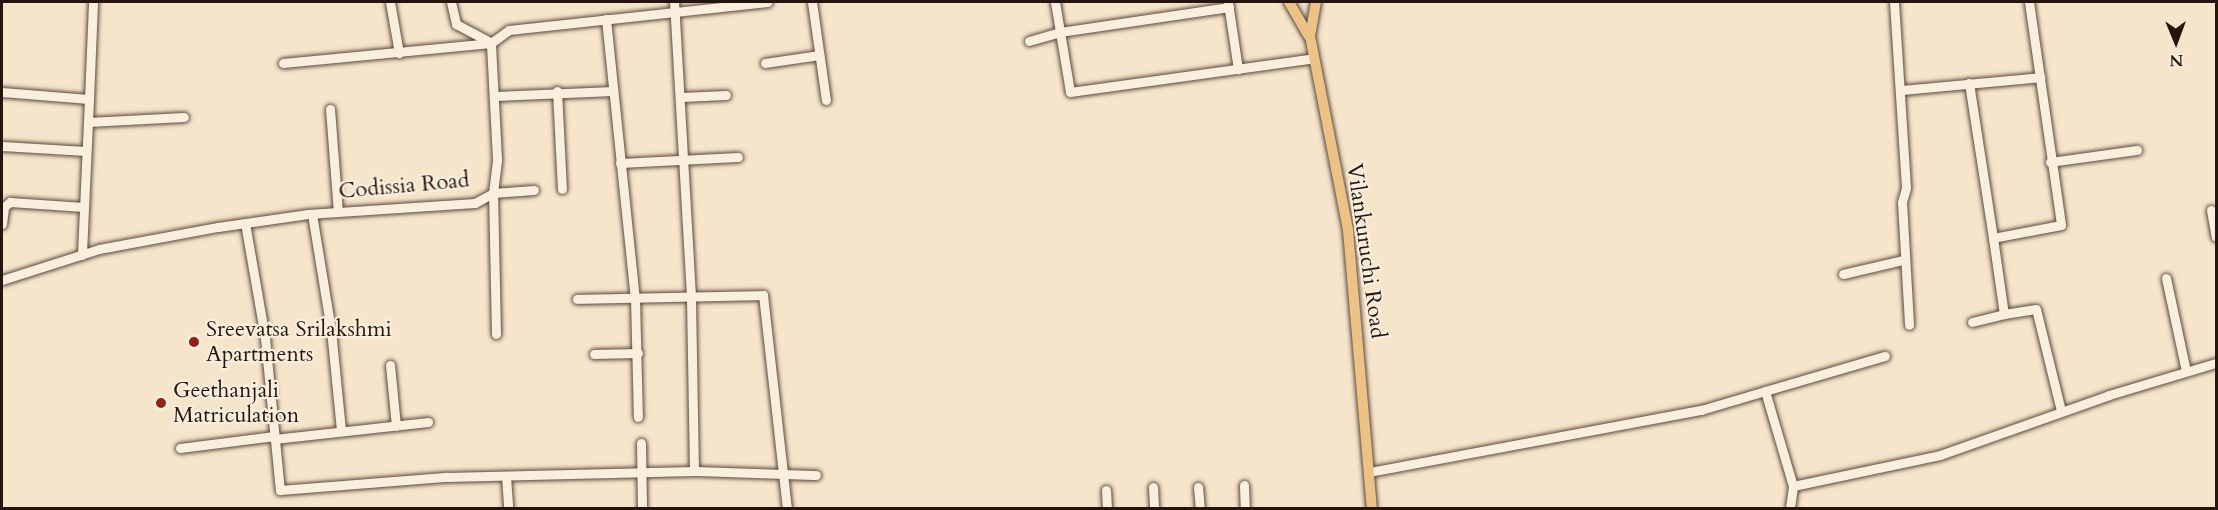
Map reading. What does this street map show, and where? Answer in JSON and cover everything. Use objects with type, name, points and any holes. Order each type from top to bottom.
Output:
[{"type":"main road","points":[[1289,2],[1310,36]]},
{"type":"main road","name":"Vilankuruchi Road","points":[[1316,2],[1310,36],[1348,230],[1372,508]]},
{"type":"street","points":[[82,255],[93,2]]},
{"type":"street","points":[[390,2],[399,53]]},
{"type":"street","points":[[451,2],[456,24],[491,43]]},
{"type":"street","points":[[283,63],[491,43],[509,30],[606,19],[675,6],[760,2]]},
{"type":"street","points":[[812,2],[826,100]]},
{"type":"street","points":[[1055,2],[1070,92],[1314,58]]},
{"type":"street","points":[[1894,2],[1906,188],[1902,202],[1903,260],[1909,325]]},
{"type":"street","points":[[1993,238],[2061,225],[2050,162],[2029,2]]},
{"type":"street","points":[[1029,41],[1060,32],[1228,4],[1238,69]]},
{"type":"street","points":[[675,6],[690,296],[694,471]]},
{"type":"street","points":[[606,19],[635,298],[638,417]]},
{"type":"street","name":"Codissia Road","points":[[2,280],[82,255],[245,223],[312,214],[475,203],[493,193],[496,159],[491,43]]},
{"type":"street","points":[[765,63],[819,55]]},
{"type":"street","points":[[1901,90],[2040,77]]},
{"type":"street","points":[[1969,83],[2004,314]]},
{"type":"street","points":[[494,96],[557,91],[613,91]]},
{"type":"street","points":[[557,91],[562,189]]},
{"type":"street","points":[[2,92],[89,99]]},
{"type":"street","points":[[681,97],[726,95]]},
{"type":"street","points":[[330,109],[339,212]]},
{"type":"street","points":[[88,122],[184,117]]},
{"type":"street","points":[[2,146],[86,151]]},
{"type":"street","points":[[2050,162],[2137,150]]},
{"type":"street","points":[[620,163],[738,157]]},
{"type":"street","points":[[496,334],[493,193],[534,190]]},
{"type":"street","points":[[2,224],[4,207],[10,202],[84,207]]},
{"type":"street","points":[[2211,210],[2217,237]]},
{"type":"street","points":[[312,214],[331,330],[341,431]]},
{"type":"street","points":[[245,223],[265,338],[280,490],[506,476],[641,472],[694,471],[816,475]]},
{"type":"street","points":[[1843,274],[1903,260]]},
{"type":"street","points":[[2166,279],[2186,371]]},
{"type":"street","points":[[577,298],[764,295],[787,508]]},
{"type":"street","points":[[1972,322],[2036,309],[2061,411]]},
{"type":"street","points":[[594,354],[638,353]]},
{"type":"street","points":[[1370,472],[1701,410],[1885,356]]},
{"type":"street","points":[[1792,486],[1940,455],[2061,411],[2217,363]]},
{"type":"street","points":[[390,365],[396,426]]},
{"type":"street","points":[[1765,392],[1792,486],[1790,508]]},
{"type":"street","points":[[180,448],[428,422]]},
{"type":"street","points":[[641,443],[642,508]]},
{"type":"street","points":[[506,476],[508,508]]},
{"type":"street","points":[[1244,485],[1245,508]]},
{"type":"street","points":[[1153,487],[1154,508]]},
{"type":"street","points":[[1198,487],[1200,508]]},
{"type":"street","points":[[1106,490],[1107,508]]},
{"type":"place","name":"Sreevatsa Srilakshmi Apartments","points":[[194,342]]},
{"type":"place","name":"Geethanjali Matriculation","points":[[161,403]]}]
